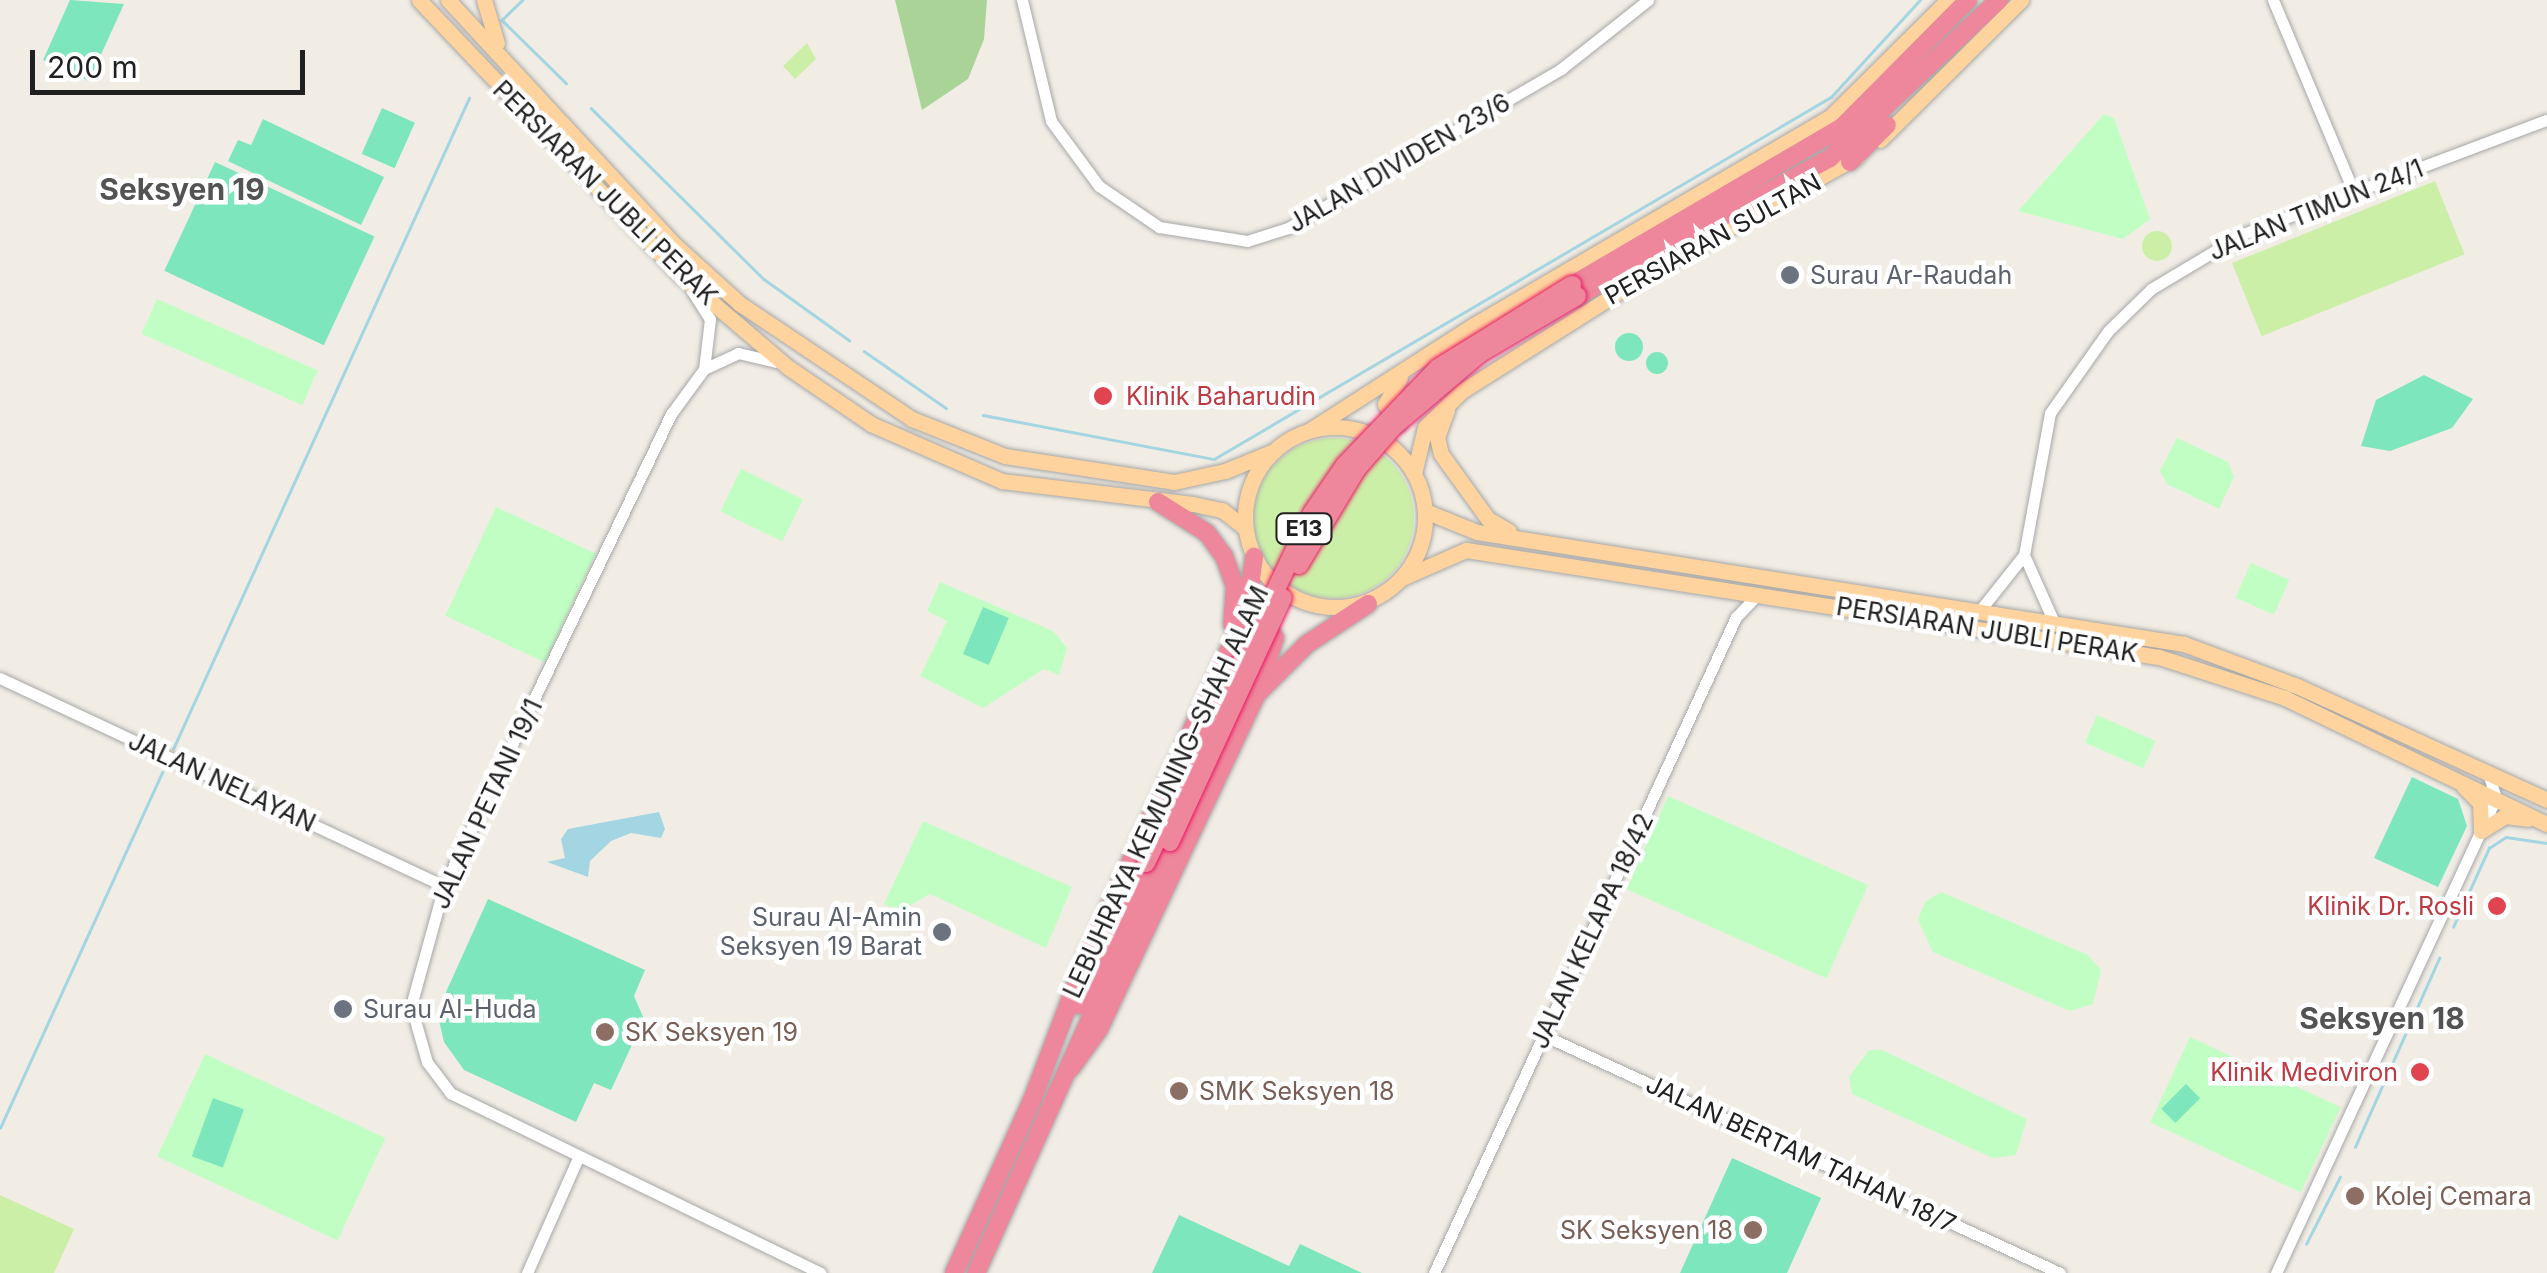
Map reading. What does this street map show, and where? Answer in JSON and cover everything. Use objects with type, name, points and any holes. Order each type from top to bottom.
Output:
[{"type":"highway","name":"LEBUHRAYA KEMUNING–SHAH ALAM","points":[[951,1273],[1312,513],[1345,465],[1438,368],[1574,291],[1840,128],[1968,0]]},
{"type":"highway","name":"LEBUHRAYA KEMUNING–SHAH ALAM","points":[[976,1273],[1295,572],[1356,470],[1447,378],[1574,291],[1830,158],[1993,6]]},
{"type":"highway","points":[[1850,162],[1993,6]]},
{"type":"highway","points":[[1158,502],[1208,533],[1235,586],[1236,615],[1204,701]]},
{"type":"highway","points":[[1031,1103],[1086,958],[1246,614],[1254,557]]},
{"type":"highway","points":[[1256,695],[1306,644],[1368,604]]},
{"type":"highway","points":[[1071,1068],[1099,1028],[1256,695],[1272,629],[1250,623],[1230,647]]},
{"type":"main road","points":[[484,0],[506,62]]},
{"type":"main road","points":[[1916,35],[1940,0]]},
{"type":"main road","name":"PERSIARAN SULTAN","points":[[1310,430],[1831,116],[1948,0]]},
{"type":"main road","name":"PERSIARAN SULTAN","points":[[1414,474],[1420,439],[1439,410],[1462,392],[1655,270],[1850,162],[1897,128],[2021,0]]},
{"type":"main road","points":[[421,2],[452,4],[453,38]]},
{"type":"main road","name":"PERSIARAN JUBLI PERAK","points":[[421,2],[680,276],[790,368],[895,438],[956,466],[1021,484],[1222,510],[1245,528]]},
{"type":"main road","name":"PERSIARAN JUBLI PERAK","points":[[452,4],[559,115],[675,245],[740,304],[803,352],[948,438],[1102,475],[1174,482],[1225,472],[1274,450]]},
{"type":"main road","points":[[530,118],[559,115],[553,143]]},
{"type":"main road","points":[[1405,371],[1385,404],[1391,421],[1403,425],[1439,410]]},
{"type":"main road","points":[[1462,392],[1440,419],[1441,454],[1491,523],[1520,536]]},
{"type":"main road","points":[[1310,430],[1358,430],[1399,455],[1414,474],[1425,511],[1420,546],[1402,578],[1368,604],[1308,604],[1286,593],[1254,557],[1245,528],[1253,478],[1274,450],[1310,430]]},
{"type":"main road","name":"PERSIARAN JUBLI PERAK","points":[[1425,511],[1462,528],[2184,644],[2297,686],[2547,800]]},
{"type":"main road","name":"PERSIARAN JUBLI PERAK","points":[[1402,578],[1466,550],[2188,664],[2285,698],[2547,824]]},
{"type":"main road","points":[[2445,773],[2478,800],[2481,830],[2505,816],[2547,824]]},
{"type":"street","name":"JALAN DIVIDEN 23/6","points":[[1022,0],[1051,121],[1099,186],[1159,226],[1247,241],[1288,228],[1561,69],[1648,0]]},
{"type":"street","points":[[2273,0],[2353,190]]},
{"type":"street","name":"JALAN TIMUN 24/1","points":[[2024,555],[2050,413],[2108,331],[2151,289],[2199,257],[2353,190],[2547,120]]},
{"type":"street","name":"JALAN PETANI 19/1","points":[[680,276],[710,319],[704,369],[671,414],[444,886],[411,1006],[426,1062],[450,1093],[577,1160],[821,1273]]},
{"type":"street","points":[[704,369],[738,352],[790,368]]},
{"type":"street","points":[[1982,610],[2024,555],[2053,620]]},
{"type":"street","points":[[1720,588],[1736,617]]},
{"type":"street","name":"JALAN KELAPA 18/42","points":[[1434,1273],[1736,617],[1757,595]]},
{"type":"street","name":"JALAN NELAYAN","points":[[0,678],[444,886]]},
{"type":"street","points":[[2276,1273],[2496,798],[2486,771]]},
{"type":"street","name":"JALAN BERTAM TAHAN 18/7","points":[[1543,1035],[2060,1273]]},
{"type":"street","points":[[527,1273],[577,1160]]},
{"type":"green space","points":[[70,0],[124,4],[89,81],[43,60]]},
{"type":"green space","points":[[895,0],[987,0],[984,39],[968,79],[922,110]]},
{"type":"green space","points":[[807,43],[816,59],[795,79],[783,66]]},
{"type":"green space","points":[[382,108],[415,123],[395,168],[362,154]]},
{"type":"green space","points":[[2104,114],[2114,118],[2150,219],[2123,239],[2018,211]]},
{"type":"green space","points":[[263,119],[384,177],[361,225],[228,161],[238,140],[251,145]]},
{"type":"green space","points":[[215,162],[375,236],[324,345],[164,271]]},
{"type":"green space","points":[[2435,181],[2465,254],[2262,336],[2232,263]]},
{"type":"green space","points":[[2157,231],[2167,236],[2172,246],[2167,256],[2157,261],[2147,256],[2142,246],[2147,236]]},
{"type":"green space","points":[[157,299],[318,371],[302,405],[142,334]]},
{"type":"green space","points":[[1629,333],[1639,337],[1643,347],[1639,357],[1629,361],[1619,357],[1615,347],[1619,337]]},
{"type":"green space","points":[[1657,352],[1665,355],[1665,371],[1657,374],[1649,371],[1646,363],[1649,355]]},
{"type":"green space","points":[[2424,375],[2473,399],[2452,428],[2390,451],[2361,446],[2376,400]]},
{"type":"green space","points":[[1334,438],[1364,444],[1390,462],[1408,488],[1414,518],[1408,548],[1390,574],[1364,592],[1334,598],[1304,592],[1278,574],[1260,548],[1254,518],[1260,488],[1278,462],[1304,444]]},
{"type":"green space","points":[[2177,438],[2228,462],[2234,477],[2219,509],[2167,484],[2160,471]]},
{"type":"green space","points":[[741,469],[803,499],[782,541],[720,511]]},
{"type":"green space","points":[[496,507],[596,553],[545,662],[445,616]]},
{"type":"green space","points":[[2251,563],[2289,580],[2274,615],[2236,598]]},
{"type":"green space","points":[[940,582],[1053,631],[1067,648],[1059,675],[1044,669],[983,708],[920,676],[947,621],[927,611]]},
{"type":"green space","points":[[983,607],[1009,618],[989,665],[963,654]]},
{"type":"green space","points":[[2097,715],[2155,741],[2143,768],[2085,742]]},
{"type":"green space","points":[[2412,777],[2458,799],[2467,826],[2438,887],[2374,858]]},
{"type":"green space","points":[[1668,796],[1868,885],[1827,978],[1627,889]]},
{"type":"green space","points":[[923,821],[1072,887],[1046,948],[930,894],[900,911],[884,904]]},
{"type":"green space","points":[[1941,892],[2088,955],[2101,970],[2093,1004],[2070,1011],[1933,952],[1918,920],[1925,902]]},
{"type":"green space","points":[[488,899],[645,970],[634,996],[644,1019],[611,1090],[594,1083],[576,1122],[464,1070],[444,1042],[437,1012]]},
{"type":"green space","points":[[2190,1037],[2340,1107],[2301,1192],[2150,1122]]},
{"type":"green space","points":[[1869,1050],[1882,1050],[2027,1119],[2016,1155],[1993,1158],[1852,1094],[1849,1077]]},
{"type":"green space","points":[[205,1054],[385,1138],[338,1241],[157,1156]]},
{"type":"green space","points":[[2186,1084],[2200,1098],[2175,1123],[2161,1109]]},
{"type":"green space","points":[[213,1098],[244,1109],[223,1168],[192,1156]]},
{"type":"green space","name":"SK Seksyen 18","points":[[1732,1158],[1821,1198],[1787,1273],[1680,1273]]},
{"type":"green space","points":[[0,1195],[74,1229],[54,1273],[0,1273]]},
{"type":"green space","points":[[1179,1215],[1289,1266],[1300,1244],[1362,1273],[1152,1273]]},
{"type":"water","points":[[659,812],[665,829],[661,838],[631,833],[611,841],[590,861],[588,877],[547,862],[565,858],[561,839],[568,829]]},
{"type":"waterway","points":[[523,0],[502,20],[566,83]]},
{"type":"waterway","points":[[983,415],[1214,459],[1831,97],[1920,0]]},
{"type":"waterway","points":[[173,749],[469,98]]},
{"type":"waterway","points":[[591,108],[764,279],[849,340]]},
{"type":"waterway","points":[[864,351],[946,408]]},
{"type":"waterway","points":[[0,1128],[162,772]]},
{"type":"waterway","points":[[2453,927],[2489,848],[2506,837],[2547,843]]},
{"type":"waterway","points":[[2355,1147],[2439,958]]},
{"type":"waterway","points":[[2306,1244],[2340,1177]]},
{"type":"place","name":"Surau Ar-Raudah","points":[[1790,275]]},
{"type":"place","name":"Klinik Baharudin","points":[[1103,396]]},
{"type":"place","name":"Klinik Dr. Rosli","points":[[2497,906]]},
{"type":"place","name":"Surau Al-Amin Seksyen 19 Barat","points":[[942,932]]},
{"type":"place","name":"Surau Al-Huda","points":[[343,1009]]},
{"type":"place","name":"SK Seksyen 19","points":[[605,1032]]},
{"type":"place","name":"Klinik Mediviron","points":[[2420,1072]]},
{"type":"place","name":"SMK Seksyen 18","points":[[1179,1091]]},
{"type":"place","name":"Kolej Cemara","points":[[2355,1196]]},
{"type":"place","name":"SK Seksyen 18","points":[[1753,1230]]},
{"type":"district","name":"Seksyen 19","points":[[182,189]]},
{"type":"district","name":"Seksyen 18","points":[[2382,1018]]}]
